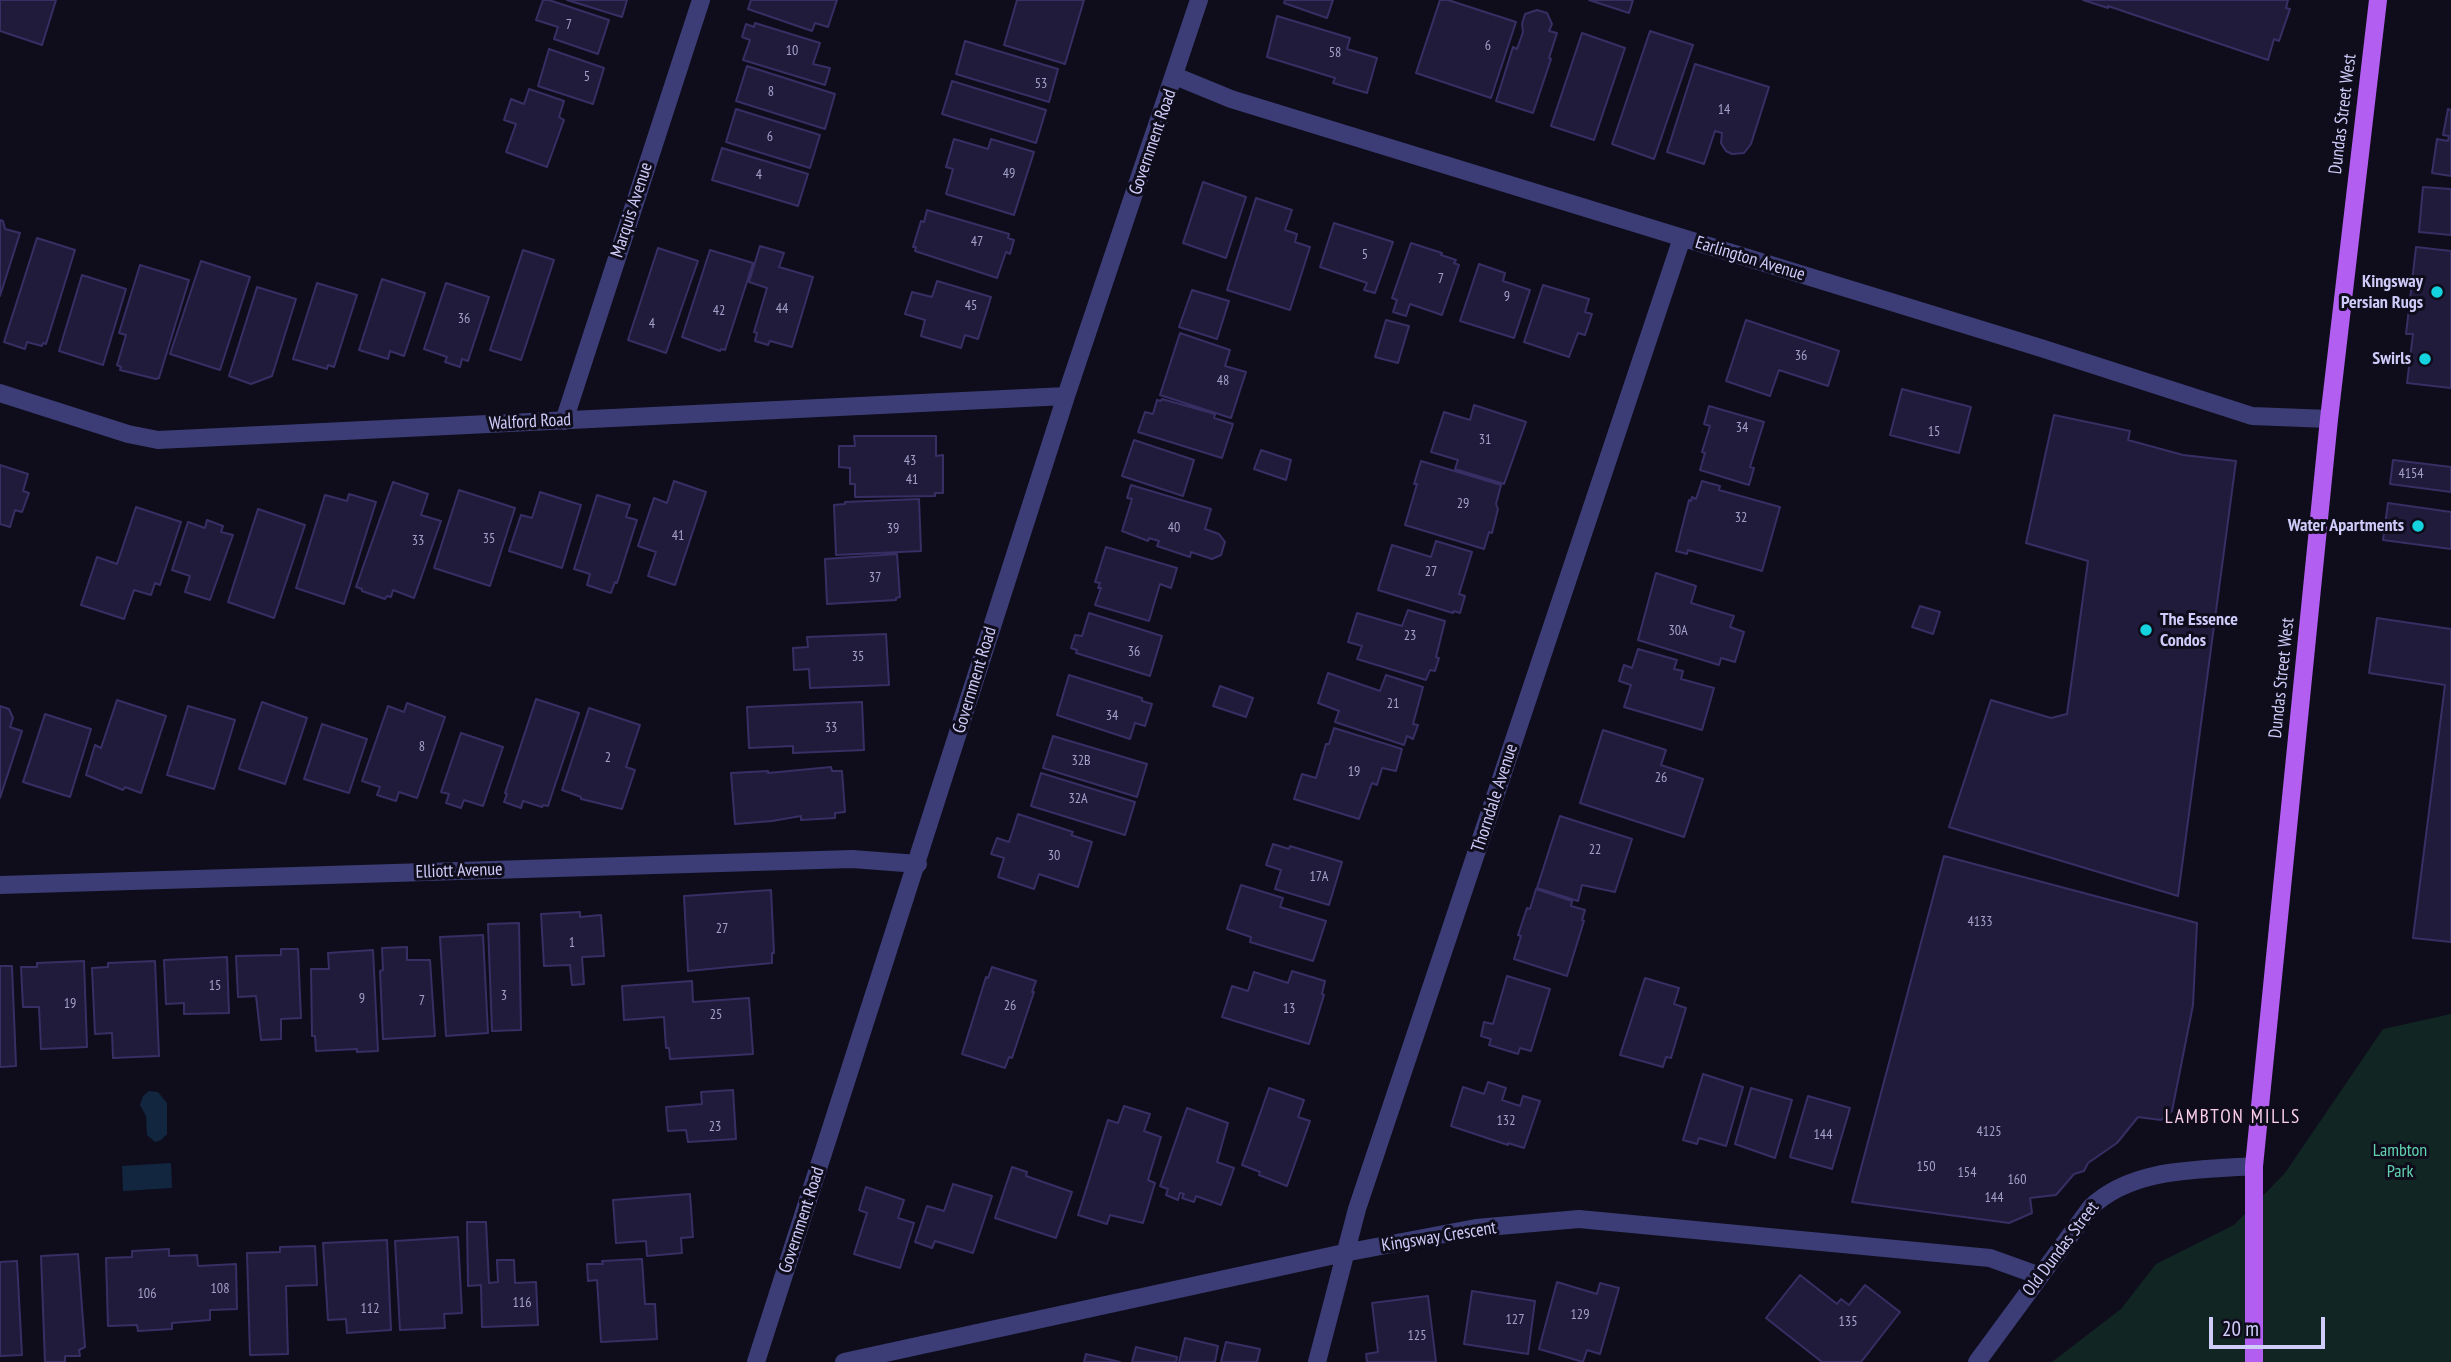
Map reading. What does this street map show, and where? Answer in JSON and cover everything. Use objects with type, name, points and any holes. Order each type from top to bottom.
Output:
[{"type":"main road","name":"Dundas Street West","points":[[2254,1362],[2254,1166],[2329,419],[2378,0]]},
{"type":"street","name":"Marquis Avenue","points":[[564,421],[701,0]]},
{"type":"street","name":"Government Road","points":[[756,1362],[1066,396],[1199,0]]},
{"type":"street","name":"Earlington Avenue","points":[[1175,76],[1245,103],[2041,348],[2252,416],[2329,419]]},
{"type":"street","name":"Thorndale Avenue","points":[[1317,1362],[1344,1253],[1682,238]]},
{"type":"street","name":"Walford Road","points":[[0,393],[128,434],[158,440],[1066,396]]},
{"type":"street","name":"Elliott Avenue","points":[[0,885],[852,859],[918,864]]},
{"type":"street","name":"Old Dundas Street","points":[[1977,1362],[2091,1206],[2106,1192],[2134,1180],[2193,1170],[2254,1166]]},
{"type":"street","name":"Kingsway Crescent","points":[[844,1362],[1344,1253],[1476,1228],[1579,1219],[1990,1258],[2040,1276]]},
{"type":"green space","name":"Lambton Park","points":[[2451,1014],[2451,1362],[2052,1362],[2121,1309],[2156,1264],[2234,1225],[2285,1173],[2383,1029]]},
{"type":"water","points":[[149,1091],[158,1092],[167,1103],[167,1134],[155,1142],[147,1135],[146,1116],[140,1105],[143,1096]]},
{"type":"water","points":[[171,1163],[172,1188],[123,1191],[122,1166]]},
{"type":"building","points":[[0,0],[56,0],[42,45],[0,31]]},
{"type":"building","points":[[543,0],[609,20],[598,54],[554,39],[558,27],[536,20]]},
{"type":"building","points":[[567,0],[627,0],[622,17]]},
{"type":"building","points":[[751,0],[837,0],[828,27],[815,23],[812,31],[748,9]]},
{"type":"building","points":[[1017,0],[1084,0],[1065,64],[1004,45]]},
{"type":"building","points":[[1285,0],[1333,0],[1327,18],[1284,3]]},
{"type":"building","points":[[1440,0],[1448,0],[1516,22],[1491,98],[1416,73]]},
{"type":"building","points":[[1589,0],[1633,0],[1629,13]]},
{"type":"building","points":[[2083,0],[2288,0],[2286,8],[2290,9],[2279,41],[2274,39],[2268,60]]},
{"type":"building","points":[[1537,10],[1547,13],[1552,24],[1549,31],[1557,33],[1533,113],[1496,101],[1513,47],[1517,49],[1523,32],[1525,14]]},
{"type":"building","points":[[1277,16],[1350,38],[1347,49],[1377,58],[1367,93],[1333,83],[1335,78],[1267,57]]},
{"type":"building","points":[[755,23],[820,43],[813,64],[830,68],[825,85],[743,60],[750,40],[742,37],[746,24],[754,27]]},
{"type":"building","points":[[1650,31],[1693,45],[1654,159],[1612,144]]},
{"type":"building","points":[[1582,33],[1625,48],[1594,140],[1551,126]]},
{"type":"building","points":[[965,41],[1058,69],[1049,102],[956,74]]},
{"type":"building","points":[[549,49],[604,68],[593,104],[538,86]]},
{"type":"building","points":[[1695,64],[1769,87],[1751,144],[1744,153],[1732,154],[1726,151],[1721,143],[1722,133],[1715,131],[1704,164],[1667,152]]},
{"type":"building","points":[[747,66],[835,94],[825,129],[736,101]]},
{"type":"building","points":[[952,81],[1046,110],[1036,143],[942,114]]},
{"type":"building","points":[[529,89],[564,101],[559,117],[564,120],[547,167],[506,152],[516,124],[504,120],[511,99],[524,104]]},
{"type":"building","points":[[736,109],[820,135],[810,168],[726,142]]},
{"type":"building","points":[[2448,109],[2451,110],[2451,176],[2432,173],[2437,139],[2448,141],[2449,136],[2443,135]]},
{"type":"building","points":[[954,139],[988,149],[991,139],[1034,152],[1014,215],[946,194],[953,169],[946,167]]},
{"type":"building","points":[[722,148],[808,174],[798,206],[712,180]]},
{"type":"building","points":[[1203,182],[1246,197],[1226,258],[1183,243]]},
{"type":"building","points":[[2423,187],[2451,189],[2451,235],[2419,232]]},
{"type":"building","points":[[1256,198],[1292,210],[1285,230],[1297,234],[1295,242],[1310,247],[1290,310],[1227,290]]},
{"type":"building","points":[[927,210],[1009,234],[1008,238],[1014,240],[1010,254],[1006,252],[997,278],[915,251],[916,247],[913,247]]},
{"type":"building","points":[[0,220],[3,221],[5,229],[20,233],[0,296]]},
{"type":"building","points":[[1334,223],[1393,242],[1375,293],[1364,290],[1367,283],[1320,267]]},
{"type":"building","points":[[37,238],[75,250],[46,344],[43,343],[42,346],[27,342],[25,349],[4,342]]},
{"type":"building","points":[[1411,243],[1442,253],[1441,255],[1456,260],[1454,263],[1459,265],[1442,315],[1410,304],[1406,316],[1393,312],[1397,300],[1392,298]]},
{"type":"building","points":[[760,246],[784,253],[779,267],[813,277],[792,347],[770,341],[768,345],[755,341],[757,333],[754,332],[767,288],[749,282]]},
{"type":"building","points":[[2416,247],[2451,251],[2451,388],[2407,383],[2413,334],[2406,334]]},
{"type":"building","points":[[658,248],[698,261],[666,353],[628,340]]},
{"type":"building","points":[[523,250],[554,260],[521,360],[490,350]]},
{"type":"building","points":[[710,250],[753,263],[725,350],[720,351],[682,337]]},
{"type":"building","points":[[201,261],[250,277],[220,370],[170,354]]},
{"type":"building","points":[[1479,264],[1505,273],[1503,281],[1530,290],[1514,338],[1460,321]]},
{"type":"building","points":[[140,265],[189,280],[159,378],[156,379],[120,370],[121,367],[117,365],[126,335],[119,333]]},
{"type":"building","points":[[82,275],[126,289],[103,365],[59,351]]},
{"type":"building","points":[[382,279],[425,293],[404,356],[390,351],[388,359],[359,350]]},
{"type":"building","points":[[937,281],[991,297],[978,339],[965,335],[961,348],[921,336],[925,320],[905,314],[912,292],[932,297]]},
{"type":"building","points":[[317,283],[357,295],[334,367],[328,365],[327,369],[293,359]]},
{"type":"building","points":[[446,283],[489,297],[468,361],[462,359],[460,367],[445,362],[447,357],[424,349]]},
{"type":"building","points":[[1543,285],[1589,299],[1585,312],[1592,314],[1585,335],[1578,333],[1569,357],[1524,342]]},
{"type":"building","points":[[257,287],[296,299],[272,376],[251,384],[229,376]]},
{"type":"building","points":[[1192,290],[1229,301],[1217,339],[1179,327]]},
{"type":"building","points":[[1386,320],[1409,326],[1398,363],[1375,357]]},
{"type":"building","points":[[1746,320],[1839,351],[1828,386],[1779,370],[1770,396],[1726,381]]},
{"type":"building","points":[[1180,333],[1230,350],[1225,366],[1246,372],[1231,418],[1160,395]]},
{"type":"building","points":[[1902,389],[1971,407],[1959,453],[1890,435]]},
{"type":"building","points":[[1162,399],[1215,414],[1214,418],[1233,424],[1222,458],[1138,432],[1145,412],[1153,414],[1157,400]]},
{"type":"building","points":[[1474,405],[1526,422],[1504,484],[1455,469],[1458,460],[1431,452],[1444,412],[1470,420]]},
{"type":"building","points":[[1709,406],[1764,422],[1750,467],[1754,468],[1749,485],[1700,470],[1710,426],[1704,424]]},
{"type":"building","name":"The Essence Condos","points":[[2054,415],[2130,431],[2128,440],[2183,455],[2236,461],[2178,896],[1949,827],[1991,700],[2051,718],[2067,714],[2088,561],[2026,543]]},
{"type":"building","points":[[854,436],[936,436],[936,456],[943,455],[943,493],[935,493],[935,496],[855,497],[855,484],[850,484],[850,468],[839,467],[839,446],[855,446]]},
{"type":"building","points":[[1134,440],[1194,460],[1183,496],[1122,476]]},
{"type":"building","points":[[1261,450],[1291,460],[1286,480],[1254,469]]},
{"type":"building","points":[[2393,460],[2451,467],[2451,492],[2390,484]]},
{"type":"building","points":[[1421,461],[1501,485],[1492,533],[1489,532],[1484,549],[1405,525]]},
{"type":"building","points":[[0,465],[28,474],[23,491],[29,493],[22,512],[15,510],[10,527],[0,524]]},
{"type":"building","points":[[674,481],[706,492],[675,585],[648,576],[656,552],[638,546],[654,498],[667,503]]},
{"type":"building","points":[[1702,481],[1720,486],[1719,490],[1780,507],[1762,571],[1688,550],[1687,554],[1676,551],[1689,500],[1691,501],[1692,497],[1696,499]]},
{"type":"building","points":[[393,482],[428,494],[421,515],[441,521],[414,598],[393,590],[391,597],[387,596],[385,599],[356,587]]},
{"type":"building","points":[[1131,485],[1211,509],[1205,529],[1219,534],[1225,542],[1221,555],[1212,559],[1191,552],[1190,557],[1157,546],[1159,541],[1149,538],[1148,541],[1122,531],[1132,499],[1127,498]]},
{"type":"building","points":[[459,490],[515,508],[490,586],[434,568]]},
{"type":"building","points":[[540,492],[581,505],[562,568],[509,551],[521,515],[532,518]]},
{"type":"building","points":[[349,494],[376,502],[344,604],[296,588],[325,495],[347,501]]},
{"type":"building","points":[[597,495],[630,505],[626,517],[637,520],[617,583],[615,582],[611,593],[587,585],[590,574],[574,569]]},
{"type":"building","points":[[919,499],[921,551],[836,555],[834,505],[845,502]]},
{"type":"building","name":"Water Apartments","points":[[2388,503],[2451,512],[2451,549],[2383,540]]},
{"type":"building","points":[[136,507],[181,522],[160,585],[155,583],[151,595],[134,590],[124,619],[81,605],[97,557],[117,564]]},
{"type":"building","points":[[258,509],[305,525],[274,618],[228,602]]},
{"type":"building","points":[[207,520],[223,526],[221,532],[233,535],[210,600],[185,592],[190,576],[172,570],[188,522],[205,528]]},
{"type":"building","points":[[1436,541],[1472,552],[1459,594],[1465,596],[1460,613],[1378,590],[1392,545],[1431,557]]},
{"type":"building","points":[[1106,547],[1177,568],[1171,588],[1160,584],[1149,621],[1095,605],[1101,588],[1098,588],[1100,583],[1095,582]]},
{"type":"building","points":[[897,554],[900,597],[896,600],[827,604],[825,559]]},
{"type":"building","points":[[1656,573],[1696,586],[1691,603],[1734,616],[1730,627],[1744,632],[1735,662],[1721,658],[1719,665],[1638,640]]},
{"type":"building","points":[[1920,606],[1940,612],[1933,634],[1912,627]]},
{"type":"building","points":[[1408,610],[1445,621],[1435,671],[1430,670],[1426,680],[1357,659],[1362,646],[1348,642],[1357,613],[1402,626]]},
{"type":"building","points":[[1089,613],[1162,636],[1150,676],[1076,653],[1077,650],[1071,648],[1075,635],[1082,636]]},
{"type":"building","points":[[2377,618],[2451,629],[2451,942],[2413,938],[2445,685],[2369,673]]},
{"type":"building","points":[[886,634],[889,685],[810,688],[809,669],[794,670],[793,648],[808,647],[807,637]]},
{"type":"building","points":[[1638,649],[1677,660],[1674,669],[1683,671],[1681,679],[1714,688],[1702,730],[1624,707],[1631,685],[1619,681],[1624,665],[1632,668]]},
{"type":"building","points":[[1328,673],[1380,691],[1386,675],[1423,687],[1413,724],[1418,725],[1413,739],[1407,736],[1404,745],[1335,722],[1339,711],[1318,703]]},
{"type":"building","points":[[1069,675],[1142,698],[1142,701],[1152,704],[1145,726],[1135,723],[1130,739],[1057,715]]},
{"type":"building","points":[[1220,686],[1253,698],[1246,717],[1213,706]]},
{"type":"building","points":[[536,699],[579,713],[548,806],[542,807],[523,801],[521,808],[504,802],[505,793]]},
{"type":"building","points":[[117,700],[166,716],[141,793],[125,787],[123,790],[86,775],[95,745],[101,748]]},
{"type":"building","points":[[262,702],[307,718],[285,784],[239,769]]},
{"type":"building","points":[[862,702],[864,750],[793,753],[793,746],[749,748],[747,707]]},
{"type":"building","points":[[407,703],[445,717],[417,798],[399,792],[396,801],[377,795],[380,787],[362,781],[388,706],[404,712]]},
{"type":"building","points":[[0,706],[9,709],[13,718],[10,727],[22,731],[0,798]]},
{"type":"building","points":[[188,706],[235,720],[214,789],[167,775]]},
{"type":"building","points":[[589,708],[640,725],[626,767],[635,770],[622,809],[581,799],[562,790]]},
{"type":"building","points":[[45,714],[91,729],[70,797],[23,782]]},
{"type":"building","points":[[322,724],[367,739],[349,793],[304,779]]},
{"type":"building","points":[[1334,728],[1402,749],[1396,771],[1382,768],[1377,785],[1372,783],[1359,819],[1294,799],[1302,774],[1316,778],[1326,744],[1329,744]]},
{"type":"building","points":[[1603,730],[1666,750],[1661,765],[1703,779],[1684,837],[1580,803]]},
{"type":"building","points":[[461,733],[503,747],[483,806],[464,800],[461,808],[446,803],[449,794],[441,792]]},
{"type":"building","points":[[1053,736],[1147,764],[1137,797],[1043,768]]},
{"type":"building","points":[[831,767],[832,771],[842,771],[845,812],[835,813],[835,818],[801,820],[801,816],[735,824],[731,773],[768,773]]},
{"type":"building","points":[[1041,773],[1135,802],[1125,835],[1031,806]]},
{"type":"building","points":[[1018,814],[1073,832],[1071,835],[1092,842],[1078,887],[1039,874],[1034,889],[998,877],[1004,858],[991,854],[997,838],[1009,842]]},
{"type":"building","points":[[1560,816],[1632,839],[1615,892],[1582,885],[1578,901],[1537,888]]},
{"type":"building","points":[[1273,844],[1289,849],[1290,846],[1342,862],[1329,905],[1275,889],[1281,870],[1266,865]]},
{"type":"building","points":[[1944,856],[2197,923],[2193,1005],[2172,1111],[2161,1120],[2138,1117],[2117,1143],[2088,1163],[2084,1171],[2074,1174],[2056,1195],[2030,1198],[2032,1213],[2009,1223],[1852,1202]]},
{"type":"building","points":[[1241,885],[1283,898],[1280,907],[1326,921],[1313,961],[1250,942],[1251,937],[1227,929]]},
{"type":"building","points":[[1536,889],[1572,901],[1571,906],[1585,910],[1567,976],[1514,959],[1521,936],[1518,935]]},
{"type":"building","points":[[771,890],[774,953],[772,963],[688,971],[684,896]]},
{"type":"building","points":[[580,912],[580,917],[601,915],[604,956],[582,957],[584,984],[572,985],[570,965],[544,966],[541,914]]},
{"type":"building","points":[[519,923],[521,1030],[492,1031],[488,924]]},
{"type":"building","points":[[483,935],[488,1033],[446,1036],[440,937]]},
{"type":"building","points":[[407,947],[407,960],[430,960],[435,1036],[383,1039],[380,971],[383,970],[382,948]]},
{"type":"building","points":[[281,949],[298,949],[301,1018],[281,1019],[281,1039],[261,1040],[256,996],[238,997],[236,956],[281,955]]},
{"type":"building","points":[[373,950],[378,1051],[316,1051],[315,1036],[312,1036],[311,969],[329,969],[328,953]]},
{"type":"building","points":[[227,957],[229,1013],[184,1014],[184,1003],[166,1004],[164,960]]},
{"type":"building","points":[[84,961],[87,1047],[41,1049],[39,1007],[23,1007],[21,967],[37,967],[37,963]]},
{"type":"building","points":[[155,961],[159,1056],[113,1058],[112,1033],[95,1034],[92,968],[108,967],[108,963]]},
{"type":"building","points":[[0,966],[12,966],[16,1066],[0,1067]]},
{"type":"building","points":[[992,967],[1036,981],[1012,1058],[1009,1057],[1005,1068],[962,1054],[986,977],[988,978]]},
{"type":"building","points":[[1292,971],[1325,981],[1324,995],[1309,1044],[1222,1017],[1232,986],[1248,991],[1254,972],[1288,983]]},
{"type":"building","points":[[1507,976],[1550,989],[1531,1051],[1520,1048],[1518,1054],[1489,1045],[1491,1039],[1481,1036],[1484,1022],[1493,1024]]},
{"type":"building","points":[[1645,978],[1679,988],[1674,1004],[1686,1008],[1671,1058],[1666,1057],[1663,1067],[1620,1055]]},
{"type":"building","points":[[692,981],[693,1002],[749,998],[753,1054],[670,1059],[669,1048],[666,1048],[664,1017],[624,1020],[622,986]]},
{"type":"building","points":[[1703,1074],[1743,1087],[1726,1146],[1699,1138],[1697,1144],[1683,1140]]},
{"type":"building","points":[[1488,1082],[1506,1088],[1502,1100],[1520,1106],[1523,1096],[1540,1101],[1524,1148],[1451,1126],[1463,1087],[1484,1094]]},
{"type":"building","points":[[1269,1088],[1304,1100],[1298,1117],[1310,1121],[1287,1186],[1242,1165]]},
{"type":"building","points":[[1751,1088],[1792,1100],[1775,1158],[1735,1144]]},
{"type":"building","points":[[733,1090],[736,1139],[688,1142],[686,1130],[668,1131],[666,1107],[702,1104],[701,1092]]},
{"type":"building","points":[[1808,1096],[1850,1108],[1832,1169],[1790,1157]]},
{"type":"building","points":[[1124,1106],[1150,1114],[1144,1131],[1161,1137],[1148,1180],[1155,1183],[1143,1223],[1110,1215],[1107,1224],[1078,1215],[1108,1120],[1118,1123]]},
{"type":"building","points":[[1187,1108],[1228,1123],[1217,1162],[1234,1168],[1221,1205],[1196,1196],[1194,1202],[1182,1198],[1184,1194],[1180,1193],[1178,1200],[1166,1195],[1168,1189],[1160,1186]]},
{"type":"building","points":[[1012,1167],[1027,1172],[1026,1176],[1072,1192],[1056,1238],[995,1218]]},
{"type":"building","points":[[953,1184],[992,1196],[973,1253],[935,1241],[932,1248],[915,1242],[927,1206],[944,1211]]},
{"type":"building","points":[[866,1187],[904,1200],[898,1218],[914,1223],[900,1268],[854,1254],[867,1213],[859,1210]]},
{"type":"building","points":[[690,1194],[693,1237],[681,1238],[682,1253],[647,1256],[646,1241],[616,1243],[613,1200]]},
{"type":"building","points":[[467,1222],[486,1222],[489,1283],[498,1282],[497,1260],[514,1260],[515,1283],[536,1282],[538,1325],[482,1327],[481,1285],[468,1286]]},
{"type":"building","points":[[458,1237],[462,1313],[444,1314],[445,1328],[400,1330],[395,1241]]},
{"type":"building","points":[[387,1240],[391,1330],[347,1333],[346,1319],[328,1320],[323,1243]]},
{"type":"building","points":[[315,1246],[317,1285],[286,1286],[288,1354],[250,1355],[247,1253],[280,1252],[280,1247]]},
{"type":"building","points":[[169,1249],[169,1256],[197,1255],[198,1266],[236,1264],[237,1309],[210,1310],[210,1320],[172,1323],[172,1329],[138,1331],[137,1325],[108,1326],[106,1258],[132,1257],[132,1251]]},
{"type":"building","points":[[78,1254],[85,1347],[79,1350],[80,1356],[65,1356],[65,1362],[45,1362],[41,1256]]},
{"type":"building","points":[[642,1259],[645,1304],[655,1304],[657,1339],[601,1342],[597,1280],[588,1281],[587,1264]]},
{"type":"building","points":[[17,1261],[22,1355],[0,1356],[0,1262]]},
{"type":"building","points":[[1800,1275],[1837,1304],[1841,1299],[1849,1305],[1865,1285],[1900,1312],[1861,1362],[1822,1362],[1766,1318]]},
{"type":"building","points":[[1557,1282],[1597,1294],[1600,1283],[1619,1288],[1600,1354],[1587,1350],[1583,1362],[1539,1349]]},
{"type":"building","points":[[1472,1291],[1535,1301],[1528,1354],[1464,1344]]},
{"type":"building","points":[[1428,1296],[1436,1362],[1367,1362],[1366,1354],[1378,1352],[1372,1303]]},
{"type":"building","points":[[1185,1338],[1218,1346],[1215,1362],[1179,1362]]},
{"type":"building","points":[[1226,1342],[1260,1349],[1257,1362],[1221,1362]]},
{"type":"building","points":[[1136,1347],[1177,1357],[1176,1362],[1132,1362]]},
{"type":"building","points":[[1086,1354],[1120,1362],[1084,1362]]},
{"type":"place","name":"Kingsway Persian Rugs","points":[[2437,292]]},
{"type":"place","name":"Swirls","points":[[2425,359]]},
{"type":"place","name":"Water Apartments","points":[[2418,526]]},
{"type":"place","name":"The Essence Condos","points":[[2146,630]]},
{"type":"district","name":"LAMBTON MILLS","points":[[2233,1118]]}]
